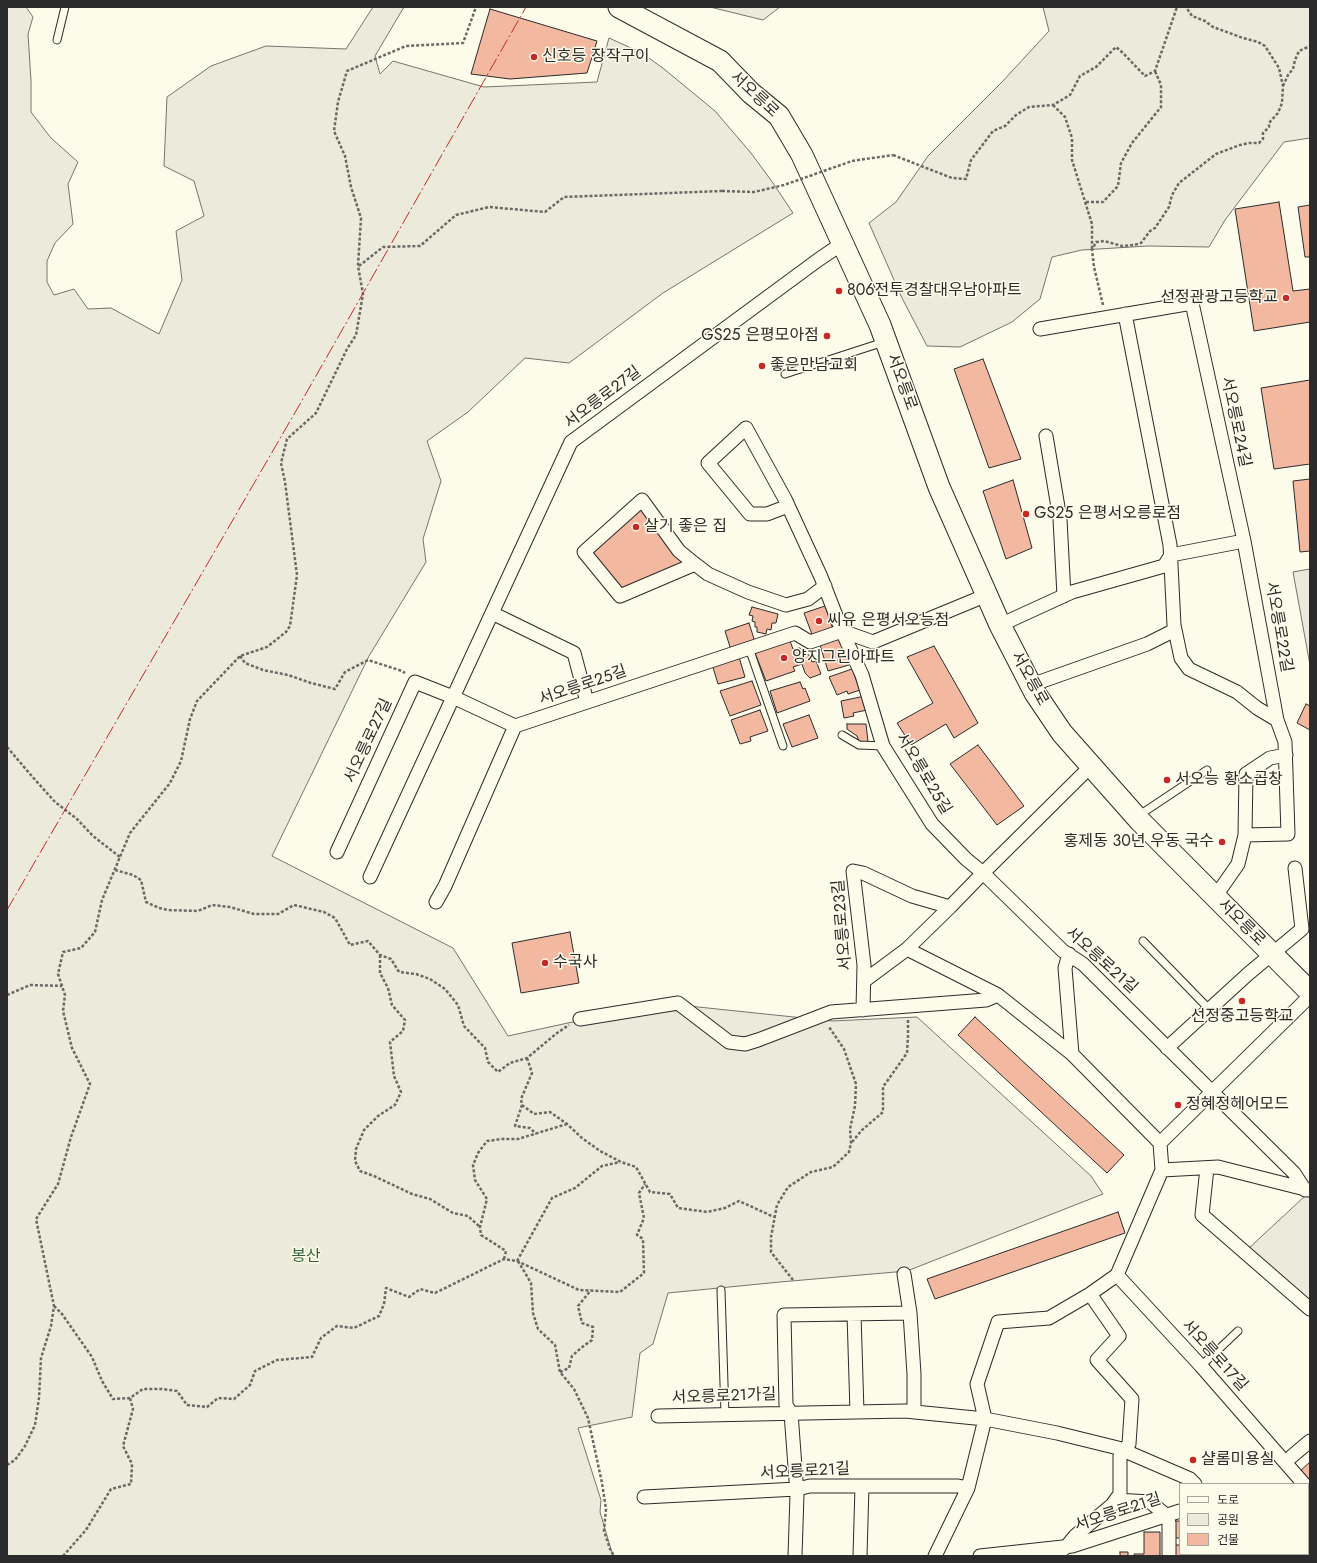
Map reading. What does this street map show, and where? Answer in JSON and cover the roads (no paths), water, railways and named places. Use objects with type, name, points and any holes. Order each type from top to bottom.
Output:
[{"type":"main road","name":"서오릉로","points":[[620,7],[720,62],[751,94],[779,116],[802,155],[880,325],[939,487],[1000,624],[1031,685],[1062,733],[1137,817],[1215,898],[1310,992]]},
{"type":"street","name":"서오릉로27길","points":[[370,877],[571,442],[843,243]]},
{"type":"street","name":"서오릉로24길","points":[[1040,328],[1192,303],[1244,541]]},
{"type":"street","points":[[1125,314],[1171,555],[1175,630],[1180,658],[1189,669],[1237,692],[1257,708],[1277,720]]},
{"type":"street","points":[[788,506],[767,514],[750,514],[708,463],[746,428],[788,506],[825,586],[842,631],[873,642],[987,595]]},
{"type":"street","points":[[1046,436],[1060,519],[1064,596]]},
{"type":"street","points":[[696,564],[620,596],[584,552],[642,500],[679,551],[714,577],[748,592],[786,605],[808,600],[825,586]]},
{"type":"street","points":[[1000,624],[1064,596],[1164,566],[1171,555],[1244,541]]},
{"type":"street","name":"서오릉로22길","points":[[1244,541],[1277,720],[1285,742],[1288,834],[1245,835]]},
{"type":"street","points":[[492,613],[574,653],[587,702]]},
{"type":"street","points":[[1031,685],[1147,644],[1175,630]]},
{"type":"street","name":"서오릉로25길","points":[[515,726],[795,633],[810,642],[842,631],[862,675],[883,746],[932,824],[966,859],[983,873]]},
{"type":"street","name":"서오릉로27길","points":[[337,852],[415,682],[453,697]]},
{"type":"street","points":[[436,902],[445,886],[515,726],[453,697]]},
{"type":"street","points":[[1215,898],[1238,864],[1245,835],[1246,774],[1270,758],[1286,755]]},
{"type":"street","name":"서오릉로23길","points":[[864,981],[907,949],[1091,766]]},
{"type":"street","points":[[1272,954],[1302,929],[1295,868]]},
{"type":"street","name":"서오릉로23길","points":[[863,1010],[864,965],[853,871],[863,873],[912,896],[950,907]]},
{"type":"street","name":"서오릉로21길","points":[[983,873],[1063,951],[1083,964],[1294,1173],[1307,1190]]},
{"type":"street","points":[[907,949],[998,995],[1072,1054],[1160,1143],[1162,1170],[1117,1275],[1090,1294],[1049,1318],[998,1322],[978,1384],[985,1419],[968,1488],[935,1556]]},
{"type":"street","points":[[1069,954],[1064,968],[1072,1054]]},
{"type":"street","name":"서오릉로","points":[[1167,1048],[1272,954]]},
{"type":"street","points":[[580,1019],[678,1003],[729,1042],[745,1044],[831,1012],[986,1000],[998,995]]},
{"type":"street","points":[[1160,1143],[1310,996]]},
{"type":"street","name":"서오릉로21길","points":[[1162,1170],[1218,1167],[1307,1190]]},
{"type":"street","points":[[1207,1168],[1202,1215],[1310,1309]]},
{"type":"street","points":[[904,1274],[910,1313],[914,1374],[914,1412]]},
{"type":"street","name":"서오릉로17길","points":[[1117,1275],[1201,1366],[1303,1483]]},
{"type":"street","name":"서오릉로21길","points":[[1066,1547],[1075,1536],[1116,1500],[1120,1494],[1120,1456],[1129,1444],[1132,1399],[1097,1360],[1119,1336],[1090,1294]]},
{"type":"street","points":[[857,1412],[854,1314],[910,1313]]},
{"type":"street","name":"서오릉로21가길","points":[[791,1413],[786,1405],[784,1315],[854,1314]]},
{"type":"street","name":"서오릉로21가길","points":[[658,1416],[914,1412],[985,1419]]},
{"type":"street","points":[[791,1413],[797,1489],[795,1556]]},
{"type":"street","points":[[985,1419],[1057,1433],[1124,1451],[1190,1479],[1194,1483]]},
{"type":"street","points":[[1285,1462],[1310,1441]]},
{"type":"street","name":"서오릉로21길","points":[[644,1497],[797,1489],[810,1486],[958,1486],[968,1488]]},
{"type":"street","points":[[860,1556],[862,1486]]},
{"type":"street","points":[[1116,1500],[1150,1502],[1166,1515],[1169,1523],[1169,1556]]},
{"type":"street","name":"서오릉로21길","points":[[980,1556],[1072,1546],[1179,1511]]},
{"type":"street","points":[[1055,1556],[1066,1547]]},
{"type":"lane","points":[[57,40],[65,7]]},
{"type":"lane","name":"서오릉로","points":[[785,374],[886,341]]},
{"type":"lane","points":[[749,648],[784,746]]},
{"type":"lane","points":[[842,735],[859,745],[883,746]]},
{"type":"lane","points":[[1137,817],[1208,770]]},
{"type":"lane","points":[[1143,941],[1210,1010]]},
{"type":"lane","points":[[721,1290],[725,1414]]},
{"type":"lane","points":[[1201,1366],[1238,1331]]},
{"type":"place","name":"신호등 장작구이","points":[[534,57]]},
{"type":"place","name":"806전투경찰대우남아파트","points":[[839,291]]},
{"type":"place","name":"선정관광고등학교","points":[[1286,298]]},
{"type":"place","name":"GS25 은평모아점","points":[[827,336]]},
{"type":"place","name":"좋은만남교회","points":[[762,366]]},
{"type":"place","name":"GS25 은평서오릉로점","points":[[1026,514]]},
{"type":"place","name":"살기 좋은 집","points":[[636,527]]},
{"type":"place","name":"씨유 은평서오능점","points":[[819,621]]},
{"type":"place","name":"양지그린아파트","points":[[784,658]]},
{"type":"place","name":"서오능 황소곱창","points":[[1167,780]]},
{"type":"place","name":"홍제동 30년 우동 국수","points":[[1222,842]]},
{"type":"place","name":"수국사","points":[[545,963]]},
{"type":"place","name":"선정중고등학교","points":[[1242,1001]]},
{"type":"place","name":"정혜정헤어모드","points":[[1178,1105]]},
{"type":"place","name":"샬롬미용실","points":[[1193,1460]]},
{"type":"park label","name":"봉산","points":[[306,1257]]}]
